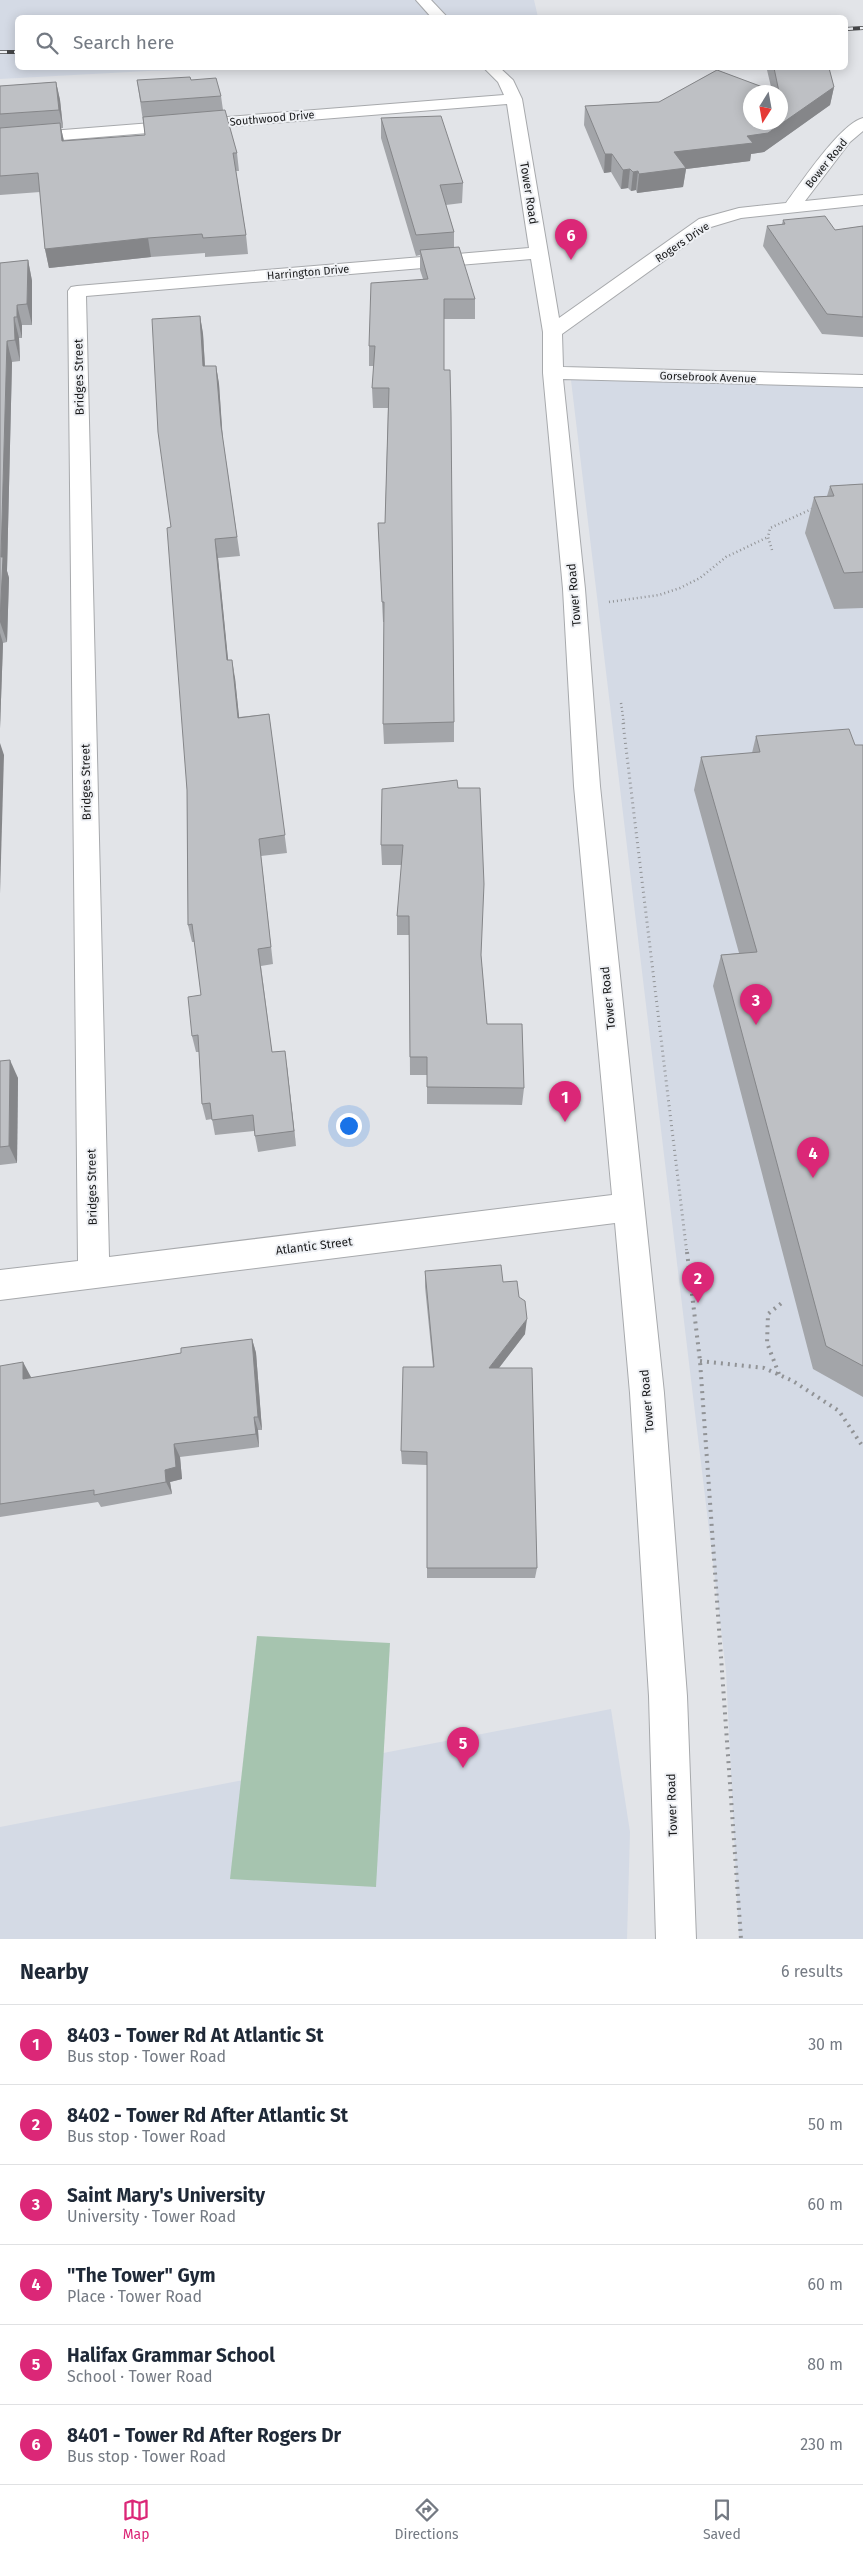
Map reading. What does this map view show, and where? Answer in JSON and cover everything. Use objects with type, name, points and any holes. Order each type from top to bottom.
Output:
[{"type":"street","points":[[423,0],[438,15]]},
{"type":"street","name":"Southwood Drive","points":[[0,140],[504,82]]},
{"type":"street","name":"Tower Road","points":[[504,82],[539,254],[552,332],[553,373],[574,589],[588,796],[647,1393],[666,1676],[676,1939]]},
{"type":"street","name":"Bower Road","points":[[792,206],[844,139],[863,123]]},
{"type":"street","name":"Rogers Drive","points":[[552,332],[705,224],[739,213],[863,200]]},
{"type":"street","name":"Harrington Drive","points":[[77,291],[539,254]]},
{"type":"street","name":"Bridges Street","points":[[77,291],[94,1273]]},
{"type":"street","name":"Gorsebrook Avenue","points":[[553,373],[863,382]]},
{"type":"street","name":"Atlantic Street","points":[[0,1285],[628,1208]]},
{"type":"path","points":[[772,550],[768,537],[770,528],[820,506]]},
{"type":"path","points":[[609,602],[659,595],[680,588],[700,578],[726,557],[768,537]]},
{"type":"path","points":[[608,593],[610,612]]},
{"type":"path","points":[[620,697],[700,1361],[741,1939]]},
{"type":"path","points":[[779,1374],[767,1343],[768,1314],[784,1301]]},
{"type":"path","points":[[700,1361],[764,1368],[793,1380],[839,1411],[863,1447]]},
{"type":"shaded area","points":[[0,0],[534,0],[538,15],[15,15],[15,70],[205,70],[148,71],[0,79]]},
{"type":"shaded area","points":[[570,372],[863,380],[863,1939],[739,1939],[726,1671]]},
{"type":"shaded area","points":[[611,1709],[630,1832],[627,1939],[0,1939],[0,1827]]},
{"type":"green space","points":[[257,1636],[390,1643],[376,1887],[230,1879]]},
{"type":"building","points":[[717,70],[757,85],[743,85],[743,130],[772,130],[768,133],[747,136],[753,143],[674,152],[686,168],[639,174],[638,171],[633,172],[630,169],[623,170],[612,154],[605,154],[585,106],[659,102]]},
{"type":"building","points":[[774,70],[830,70],[834,87],[788,119],[788,85],[778,85]]},
{"type":"building","points":[[190,77],[191,80],[216,78],[221,96],[141,102],[137,80]]},
{"type":"building","points":[[56,82],[59,110],[0,114],[0,86]]},
{"type":"building","points":[[225,110],[237,153],[233,153],[246,235],[203,238],[202,234],[45,249],[38,173],[0,176],[0,128],[60,123],[62,141],[145,135],[143,117]]},
{"type":"building","points":[[441,116],[463,183],[440,185],[454,232],[416,235],[381,118]]},
{"type":"building","points":[[825,216],[835,230],[863,226],[863,317],[827,314],[767,226],[785,224],[783,220]]},
{"type":"building","points":[[459,247],[475,299],[444,299],[444,370],[450,370],[454,722],[383,724],[384,602],[382,602],[378,523],[385,523],[389,388],[372,388],[375,346],[369,346],[371,283],[428,279],[420,250]]},
{"type":"building","points":[[28,260],[27,304],[17,305],[17,317],[14,317],[15,340],[7,341],[0,622],[0,263]]},
{"type":"building","points":[[200,316],[203,366],[216,366],[221,426],[237,537],[215,539],[227,660],[232,660],[238,718],[269,714],[285,835],[259,839],[271,947],[258,949],[272,1052],[285,1051],[294,1131],[255,1136],[253,1115],[212,1120],[210,1103],[202,1104],[198,1035],[192,1036],[188,997],[201,995],[192,924],[188,925],[187,790],[167,528],[171,527],[158,432],[152,319]]},
{"type":"building","points":[[863,484],[863,572],[844,573],[814,497],[834,496],[830,486]]},
{"type":"building","points":[[849,729],[855,745],[863,745],[863,1366],[826,1346],[721,955],[757,952],[701,757],[760,752],[756,736]]},
{"type":"building","points":[[457,780],[458,788],[480,788],[484,884],[481,955],[487,1024],[522,1024],[524,1088],[427,1087],[427,1057],[410,1057],[409,916],[397,916],[403,845],[381,845],[382,789]]},
{"type":"building","points":[[10,1060],[9,1146],[0,1147],[0,1061]]},
{"type":"building","points":[[501,1265],[503,1282],[517,1281],[519,1297],[525,1301],[527,1319],[489,1368],[532,1368],[537,1568],[427,1568],[427,1452],[401,1451],[403,1367],[434,1367],[425,1271]]},
{"type":"building","points":[[252,1339],[258,1417],[254,1417],[256,1434],[174,1444],[176,1467],[165,1470],[166,1482],[94,1495],[94,1490],[0,1504],[0,1366],[23,1362],[23,1379],[181,1353],[181,1348]]},
{"type":"railway","points":[[848,29],[863,28]]},
{"type":"railway","points":[[0,52],[15,52]]},
{"type":"place","name":"8401 - Tower Rd After Rogers Dr","points":[[571,260]]},
{"type":"place","name":"Saint Mary's University","points":[[756,1025]]},
{"type":"place","name":"8403 - Tower Rd At Atlantic St","points":[[565,1122]]},
{"type":"place","name":"\"The Tower\" Gym","points":[[813,1178]]},
{"type":"place","name":"8402 - Tower Rd After Atlantic St","points":[[698,1303]]},
{"type":"place","name":"Halifax Grammar School","points":[[463,1768]]}]
